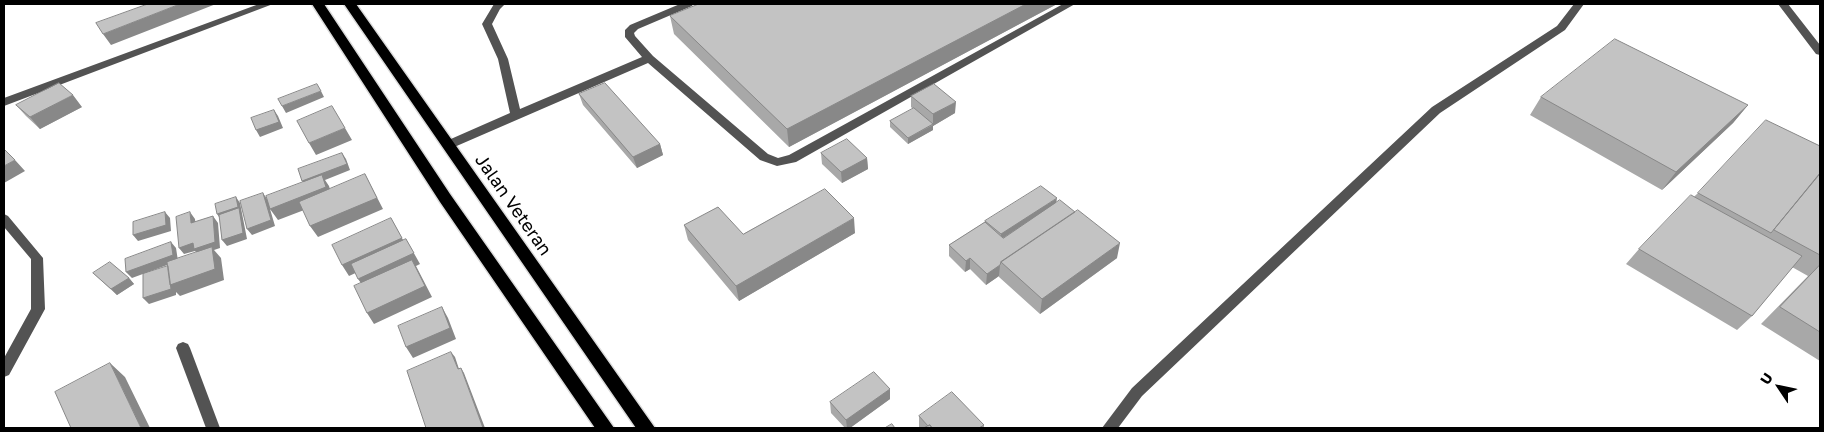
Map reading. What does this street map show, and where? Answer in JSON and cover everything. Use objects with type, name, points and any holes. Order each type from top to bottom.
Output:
[{"type":"highway","points":[[318,4],[445,198],[605,428]]},
{"type":"highway","name":"Jalan Veteran","points":[[350,4],[646,428]]},
{"type":"street","points":[[4,102],[268,4]]},
{"type":"street","points":[[500,4],[496,7],[487,24],[503,59],[516,115]]},
{"type":"street","points":[[688,4],[629,32],[630,37],[650,58],[764,157],[777,162],[792,159],[1070,4]]},
{"type":"street","points":[[1109,428],[1137,392],[1436,110],[1561,28],[1579,4]]},
{"type":"street","points":[[1782,4],[1820,52]]},
{"type":"street","points":[[448,144],[650,58]]},
{"type":"street","points":[[4,220],[37,258],[38,309],[4,371]]},
{"type":"street","points":[[183,348],[213,428]]},
{"type":"building","points":[[148,4],[180,4],[103,34],[96,23]]},
{"type":"building","points":[[699,4],[1026,4],[787,129],[670,16]]},
{"type":"building","points":[[1615,39],[1748,105],[1676,172],[1541,97]]},
{"type":"building","points":[[59,83],[73,95],[30,117],[16,105]]},
{"type":"building","points":[[605,83],[660,144],[633,157],[579,94]]},
{"type":"building","points":[[317,84],[321,91],[282,106],[278,99]]},
{"type":"building","points":[[934,84],[956,102],[933,114],[911,96]]},
{"type":"building","points":[[332,106],[345,128],[309,143],[297,121]]},
{"type":"building","points":[[914,108],[933,124],[908,138],[890,121]]},
{"type":"building","points":[[274,110],[279,122],[256,130],[251,118]]},
{"type":"building","points":[[1766,120],[1820,146],[1820,173],[1771,233],[1698,193]]},
{"type":"building","points":[[847,139],[867,158],[841,172],[821,153]]},
{"type":"building","points":[[4,149],[15,160],[4,166]]},
{"type":"building","points":[[342,153],[347,164],[302,181],[298,169]]},
{"type":"building","points":[[365,174],[377,198],[310,226],[299,202]]},
{"type":"building","points":[[1820,174],[1820,255],[1774,230]]},
{"type":"building","points":[[322,175],[326,187],[270,209],[266,196]]},
{"type":"building","points":[[1041,186],[1057,198],[1001,234],[985,221]]},
{"type":"building","points":[[825,189],[854,218],[736,286],[684,225],[718,207],[743,234]]},
{"type":"building","points":[[263,193],[271,220],[247,229],[240,201]]},
{"type":"building","points":[[1691,195],[1802,256],[1752,316],[1639,249]]},
{"type":"building","points":[[236,197],[238,207],[217,214],[215,204]]},
{"type":"building","points":[[1060,200],[1075,212],[1001,262],[1000,265],[987,274],[970,258],[966,261],[949,245],[985,222],[1003,238]]},
{"type":"building","points":[[239,208],[243,233],[222,240],[219,215]]},
{"type":"building","points":[[1078,210],[1120,243],[1042,299],[1001,262]]},
{"type":"building","points":[[165,212],[166,225],[133,235],[133,222]]},
{"type":"building","points":[[190,212],[191,223],[213,216],[215,242],[194,249],[193,243],[179,248],[176,217]]},
{"type":"building","points":[[391,218],[402,238],[342,265],[332,245]]},
{"type":"building","points":[[406,239],[414,253],[358,279],[351,264]]},
{"type":"building","points":[[171,242],[173,255],[126,272],[125,259]]},
{"type":"building","points":[[212,247],[215,269],[170,285],[167,262]]},
{"type":"building","points":[[412,260],[425,286],[367,313],[354,286]]},
{"type":"building","points":[[110,262],[129,278],[111,289],[93,273]]},
{"type":"building","points":[[1820,265],[1820,332],[1780,307]]},
{"type":"building","points":[[168,266],[171,289],[143,298],[143,274]]},
{"type":"building","points":[[442,307],[450,328],[406,347],[398,326]]},
{"type":"building","points":[[451,352],[458,369],[461,368],[483,428],[426,428],[407,371]]},
{"type":"building","points":[[110,363],[141,428],[71,428],[55,392]]},
{"type":"building","points":[[874,372],[890,389],[846,420],[830,402]]},
{"type":"building","points":[[952,392],[984,425],[979,428],[932,428],[930,425],[928,426],[919,416]]},
{"type":"building","points":[[892,424],[895,428],[885,428]]}]
